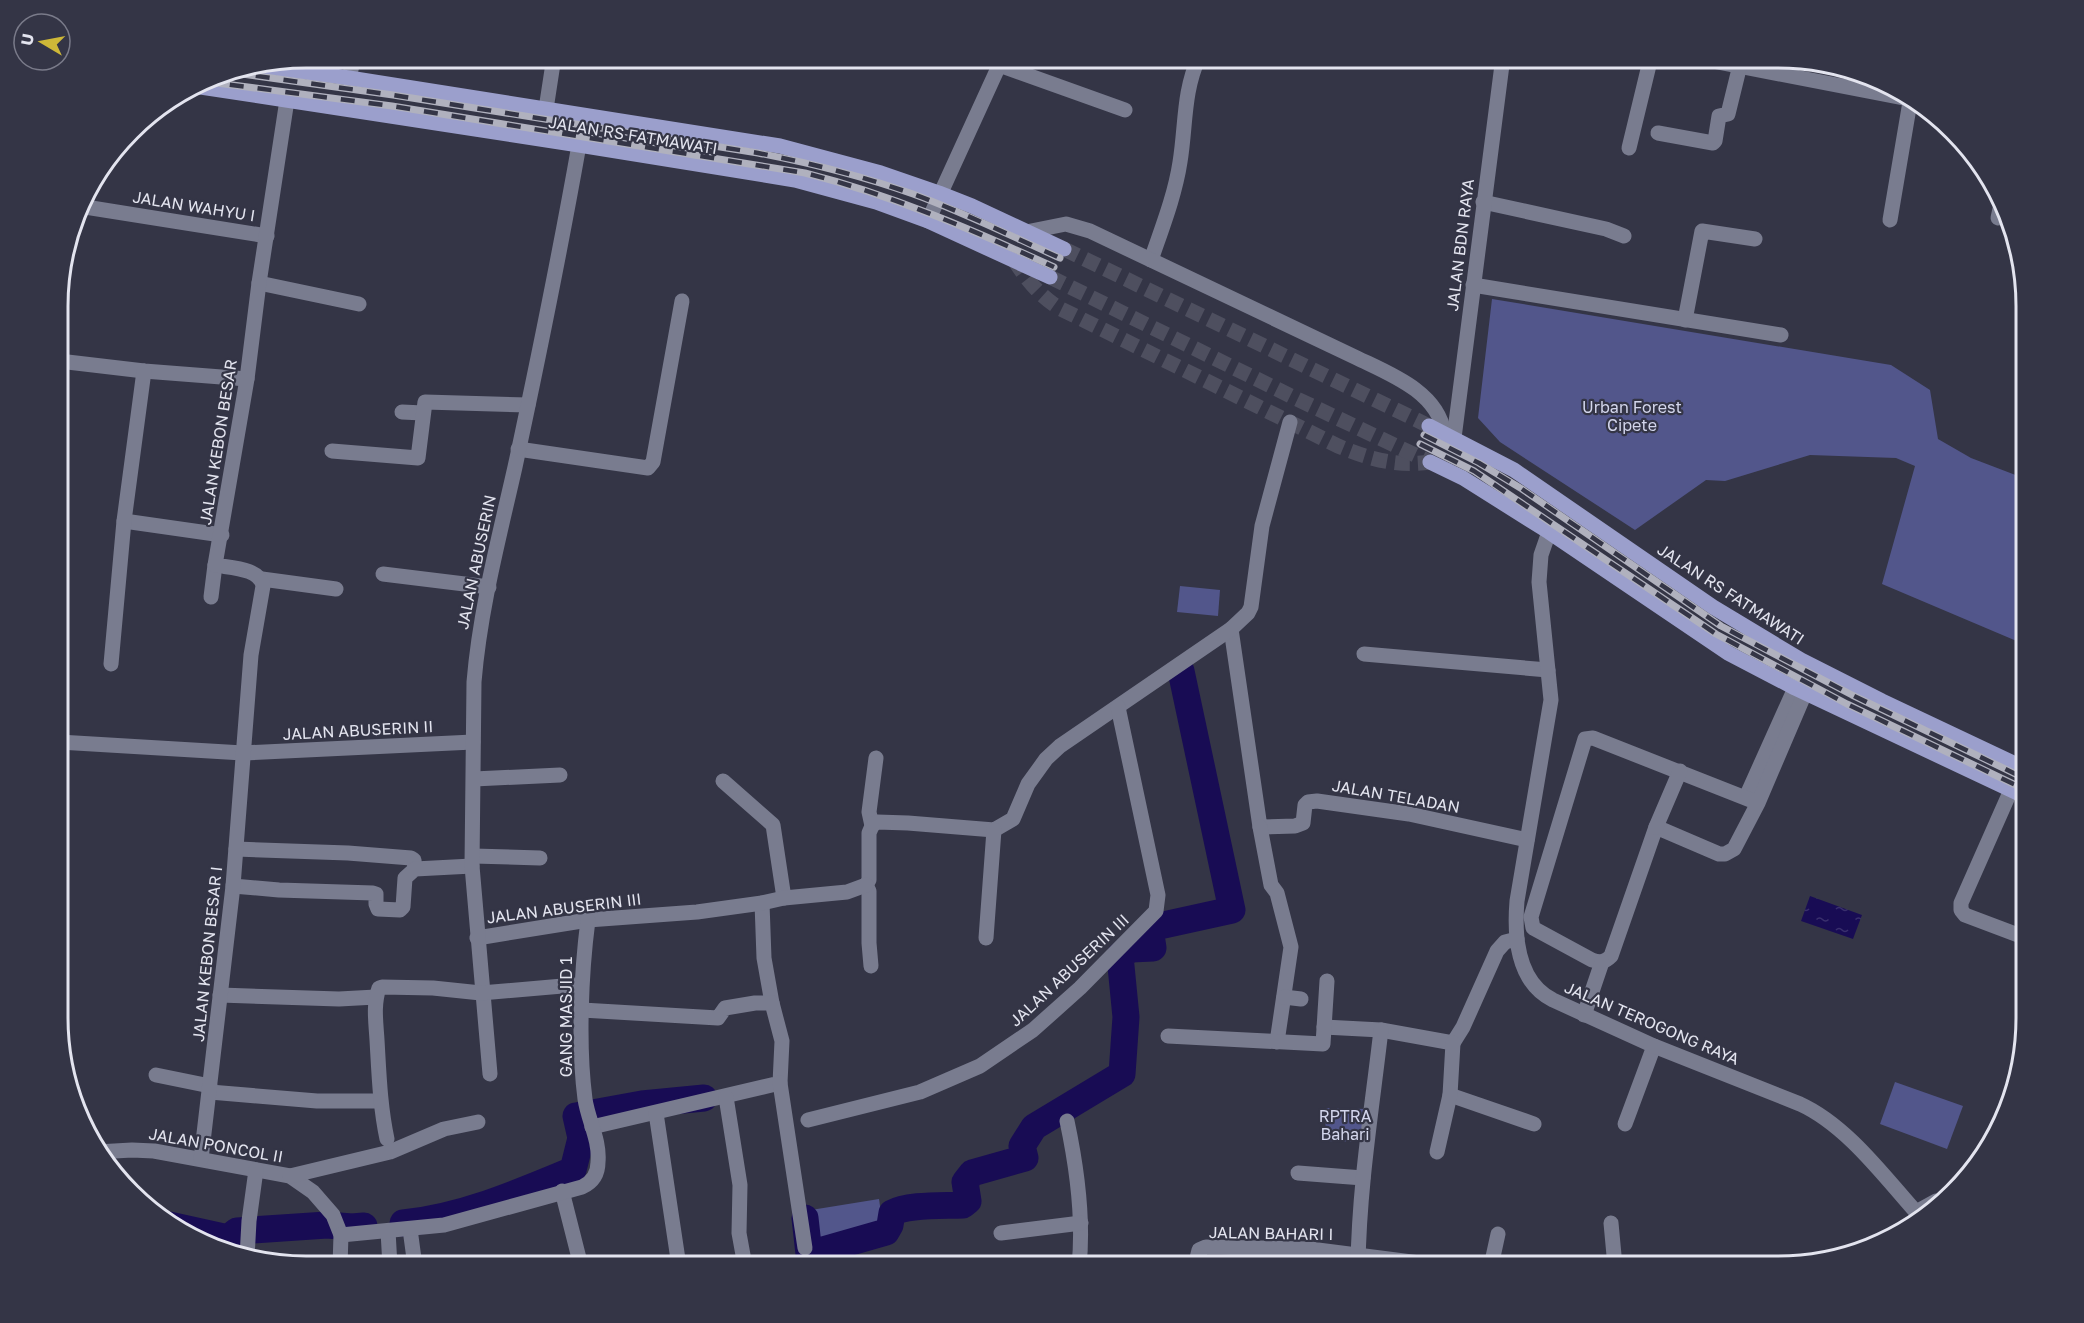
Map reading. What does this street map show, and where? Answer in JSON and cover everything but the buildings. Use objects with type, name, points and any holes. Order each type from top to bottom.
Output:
[{"type":"main road","name":"JALAN RS FATMAWATI","points":[[282,69],[780,146],[852,165],[939,193],[1064,249]]},
{"type":"main road","name":"JALAN RS FATMAWATI","points":[[209,88],[795,180],[876,202],[928,221],[1050,277]]},
{"type":"main road","name":"JALAN RS FATMAWATI","points":[[1429,426],[1514,470],[1713,607],[1801,660],[2016,764]]},
{"type":"main road","points":[[1430,462],[1463,478],[1549,532],[1702,638],[1728,653],[1800,691],[2016,792]]},
{"type":"street","points":[[349,78],[351,68]]},
{"type":"street","points":[[546,109],[553,68]]},
{"type":"street","points":[[928,221],[998,68]]},
{"type":"street","points":[[1019,68],[1125,110]]},
{"type":"street","points":[[1151,260],[1167,214],[1180,164],[1188,85],[1195,68]]},
{"type":"street","name":"JALAN BDN RAYA","points":[[1449,436],[1473,285],[1502,68]]},
{"type":"street","points":[[1629,148],[1648,68]]},
{"type":"street","points":[[1658,133],[1713,143],[1719,116],[1728,114],[1739,68]]},
{"type":"street","points":[[1755,68],[1888,94]]},
{"type":"street","name":"JALAN KEBON BESAR","points":[[211,597],[247,379],[287,100]]},
{"type":"street","points":[[1890,220],[1911,108]]},
{"type":"street","name":"JALAN ABUSERIN","points":[[490,1074],[481,993],[472,861],[473,742],[477,654],[579,145]]},
{"type":"street","points":[[1484,202],[1606,229],[1624,236]]},
{"type":"street","name":"JALAN WAHYU I","points":[[89,207],[267,236]]},
{"type":"street","points":[[1026,232],[1066,224],[1090,231],[1388,373],[1429,401],[1438,411],[1449,436]]},
{"type":"street","points":[[1684,320],[1702,231],[1755,239]]},
{"type":"street","points":[[259,283],[359,304]]},
{"type":"street","points":[[1473,285],[1781,335]]},
{"type":"street","points":[[518,449],[648,468],[653,462],[682,301]]},
{"type":"street","points":[[68,362],[247,379]]},
{"type":"street","points":[[111,664],[124,521],[144,371]]},
{"type":"street","points":[[332,451],[418,458],[425,402],[528,405]]},
{"type":"street","points":[[402,412],[423,412]]},
{"type":"street","points":[[872,826],[879,822],[994,830],[1013,819],[1028,784],[1046,759],[1060,746],[1231,629],[1248,613],[1251,607],[1262,526],[1290,422]]},
{"type":"street","points":[[124,521],[222,535]]},
{"type":"street","name":"JALAN TEROGONG RAYA","points":[[1549,532],[1542,555],[1539,582],[1551,700],[1515,923],[1519,954],[1526,972],[1542,994],[1579,1012],[1654,1046],[1800,1104],[1819,1114],[1847,1137],[1915,1212]]},
{"type":"street","points":[[216,565],[256,574],[263,586],[251,655],[243,753]]},
{"type":"street","points":[[383,574],[489,587]]},
{"type":"street","points":[[261,579],[336,589]]},
{"type":"street","points":[[1231,629],[1258,826],[1271,885],[1277,893],[1291,947],[1277,1042]]},
{"type":"street","points":[[1364,654],[1548,670]]},
{"type":"street","points":[[1656,827],[1719,854],[1725,854],[1734,849],[1752,800],[1800,691]]},
{"type":"street","name":"JALAN ABUSERIN III","points":[[808,1120],[920,1092],[980,1066],[1033,1030],[1080,988],[1156,911],[1158,895],[1118,707]]},
{"type":"street","points":[[1680,771],[1656,827],[1611,956],[1597,961],[1536,932],[1531,923],[1582,742],[1586,738],[1593,738],[1680,771],[1752,800]]},
{"type":"street","name":"JALAN ABUSERIN II","points":[[68,743],[243,753],[473,742]]},
{"type":"street","name":"JALAN KEBON BESAR I","points":[[201,1159],[233,886],[243,753]]},
{"type":"street","points":[[871,966],[869,891],[866,885],[869,880],[869,833],[872,826],[869,812],[876,758]]},
{"type":"street","points":[[474,779],[560,775]]},
{"type":"street","points":[[723,782],[773,825],[784,898]]},
{"type":"street","points":[[2011,790],[1961,903],[1961,910],[1965,915],[2016,934]]},
{"type":"street","name":"JALAN TELADAN","points":[[1260,827],[1295,826],[1303,823],[1305,805],[1308,802],[1317,801],[1408,814],[1527,840]]},
{"type":"street","points":[[986,938],[994,830]]},
{"type":"street","points":[[236,849],[411,858],[414,860],[415,869]]},
{"type":"street","points":[[233,886],[373,893],[376,894],[378,909],[400,910],[403,907],[405,878],[415,869],[472,861],[540,858]]},
{"type":"street","name":"JALAN ABUSERIN III","points":[[477,938],[588,920],[697,912],[784,898],[847,892],[866,885]]},
{"type":"street","points":[[762,903],[764,958],[782,1041],[780,1079],[805,1248]]},
{"type":"street","name":"GANG MASJID 1","points":[[339,1229],[388,1232],[444,1225],[588,1184],[597,1172],[598,1147],[585,1099],[582,1057],[582,985],[588,920]]},
{"type":"street","points":[[1437,1152],[1450,1095],[1453,1043],[1463,1027],[1497,951],[1505,942],[1517,939]]},
{"type":"street","points":[[1579,1012],[1597,961]]},
{"type":"street","points":[[1168,1036],[1323,1044],[1327,981]]},
{"type":"street","points":[[387,1139],[380,1101],[376,1018],[376,997],[379,988],[433,988],[481,993],[574,985]]},
{"type":"street","points":[[220,995],[339,999],[376,997]]},
{"type":"street","points":[[1284,997],[1300,999]]},
{"type":"street","points":[[582,1010],[718,1018],[725,1008],[772,1003]]},
{"type":"street","points":[[1324,1027],[1381,1030],[1453,1043]]},
{"type":"street","points":[[1358,1256],[1358,1227],[1381,1030]]},
{"type":"street","points":[[1625,1124],[1654,1046]]},
{"type":"street","points":[[156,1075],[210,1089],[317,1101],[380,1101]]},
{"type":"street","points":[[591,1121],[656,1113],[726,1097],[780,1079]]},
{"type":"street","points":[[1450,1095],[1534,1124]]},
{"type":"street","points":[[726,1097],[740,1185],[739,1233],[743,1256]]},
{"type":"street","points":[[656,1113],[677,1256]]},
{"type":"street","points":[[1067,1120],[1075,1159],[1082,1234],[1080,1256]]},
{"type":"street","points":[[290,1176],[390,1152],[444,1129],[478,1122]]},
{"type":"street","name":"JALAN PONCOL II","points":[[109,1151],[132,1150],[201,1159],[290,1176],[320,1199],[339,1229]]},
{"type":"street","points":[[248,1248],[256,1170]]},
{"type":"street","points":[[1298,1173],[1363,1178]]},
{"type":"street","points":[[562,1191],[578,1256]]},
{"type":"street","points":[[1001,1233],[1080,1223]]},
{"type":"street","points":[[1611,1223],[1614,1256]]},
{"type":"street","points":[[339,1229],[340,1256]]},
{"type":"street","points":[[410,1229],[414,1256]]},
{"type":"street","points":[[388,1232],[389,1256]]},
{"type":"street","points":[[1493,1256],[1498,1234]]},
{"type":"street","name":"JALAN BAHARI I","points":[[1198,1256],[1199,1250],[1206,1247],[1310,1249],[1341,1256]]},
{"type":"green space","name":"Urban Forest Cipete","points":[[1492,299],[1891,365],[1930,390],[1938,439],[1971,458],[2016,475],[2016,641],[1882,584],[1915,466],[1896,458],[1810,455],[1725,481],[1706,480],[1635,530],[1500,442],[1478,418]]},
{"type":"green space","points":[[1180,586],[1220,590],[1218,616],[1177,612]]},
{"type":"green space","points":[[1895,1082],[1963,1106],[1947,1149],[1880,1124]]},
{"type":"green space","name":"RPTRA Bahari","points":[[1326,1108],[1366,1109],[1365,1142],[1325,1141]]},
{"type":"green space","points":[[879,1199],[883,1227],[815,1238],[811,1210]]},
{"type":"water","points":[[1810,896],[1862,915],[1853,939],[1801,921]]},
{"type":"waterway","points":[[805,1218],[809,1254],[886,1232],[892,1213],[899,1210],[963,1205],[968,1201],[965,1182],[972,1173],[1025,1158],[1022,1146],[1034,1127],[1122,1074],[1126,1017],[1120,956],[1131,949],[1153,948],[1150,928],[1232,910],[1181,671]]},
{"type":"waterway","points":[[403,1223],[468,1210],[573,1170],[581,1138],[576,1116],[642,1104],[704,1098]]},
{"type":"waterway","points":[[204,1233],[228,1238],[237,1231],[327,1225],[364,1226]]},
{"type":"tunnel","points":[[1064,249],[1429,426]]},
{"type":"tunnel","points":[[1014,260],[1034,287],[1059,308],[1338,446],[1383,461],[1430,462]]},
{"type":"tunnel","points":[[1050,277],[1430,462]]},
{"type":"railway","points":[[248,75],[393,95],[797,161],[855,176],[932,201],[1060,258]]},
{"type":"railway","points":[[220,83],[392,106],[805,173],[932,214],[1054,267]]},
{"type":"railway","points":[[1424,435],[1479,463],[1522,489],[1721,626],[1852,695],[2016,774]]},
{"type":"railway","points":[[1420,444],[1474,471],[1716,634],[1847,704],[2016,785]]}]
